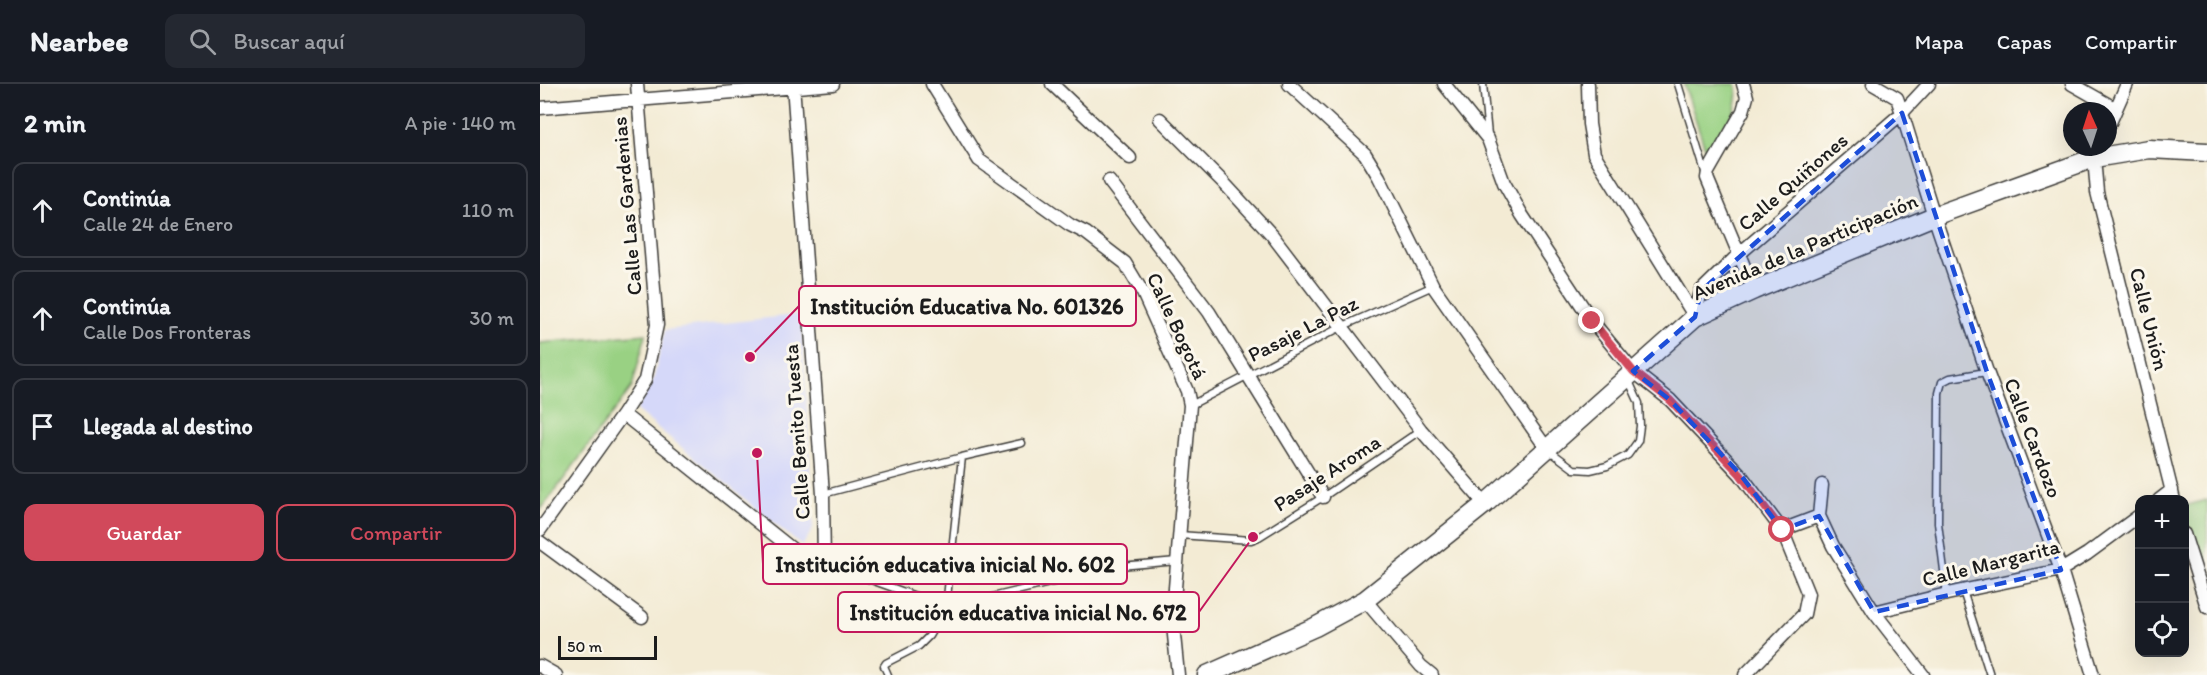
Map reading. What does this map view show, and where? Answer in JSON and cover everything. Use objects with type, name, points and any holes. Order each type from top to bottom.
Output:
[{"type":"main road","name":"Avenida de la Participación","points":[[2117,151],[2149,149],[2207,152]]},
{"type":"main road","name":"Avenida de la Participación","points":[[1207,675],[1315,627],[1365,600],[1485,504],[1695,317],[1754,290],[2086,156]]},
{"type":"street","name":"Calle Las Gardenias","points":[[540,530],[624,414],[645,380],[657,325],[637,84]]},
{"type":"street","points":[[540,108],[833,84]]},
{"type":"street","name":"Calle Bogotá","points":[[932,84],[979,160],[1070,225],[1086,233],[1125,263],[1153,315],[1187,390],[1190,405],[1173,625],[1178,675]]},
{"type":"street","points":[[1053,84],[1130,158]]},
{"type":"street","points":[[1444,84],[1488,139],[1504,183],[1522,215],[1630,374],[1670,400],[1740,474],[1782,530],[1808,594],[1804,614],[1745,675]]},
{"type":"street","points":[[1588,84],[1588,124],[1594,154],[1695,317]]},
{"type":"street","points":[[1873,84],[1897,98],[1902,113]]},
{"type":"street","name":"Calle Quiñones","points":[[1695,317],[1701,291],[1738,255],[1902,113],[1929,84]]},
{"type":"street","points":[[2072,84],[2104,102]]},
{"type":"street","points":[[2117,107],[2127,84]]},
{"type":"street","points":[[1292,85],[1365,154],[1379,177],[1432,286],[1547,449]]},
{"type":"street","points":[[1747,85],[1743,111],[1708,172],[1707,178],[1754,290]]},
{"type":"street","name":"Calle Benito Tuesta","points":[[793,86],[823,494],[824,563]]},
{"type":"street","name":"Calle Cardozo","points":[[1902,113],[1987,372],[2061,570],[2093,675]]},
{"type":"street","points":[[1160,119],[1272,235],[1421,430],[1485,504]]},
{"type":"street","name":"Calle Unión","points":[[2096,156],[2097,192],[2173,495]]},
{"type":"street","points":[[1109,182],[1209,312],[1323,497]]},
{"type":"street","points":[[624,414],[797,553],[824,563]]},
{"type":"street","points":[[1822,485],[1819,516],[1833,546],[1874,612],[1923,675]]},
{"type":"street","points":[[1782,530],[1819,516]]},
{"type":"street","name":"Calle Margarita","points":[[1874,612],[2061,570],[2087,554],[2135,518]]},
{"type":"street","points":[[540,542],[642,616]]},
{"type":"street","points":[[2189,549],[2207,607]]},
{"type":"street","points":[[1365,600],[1421,666],[1432,675]]},
{"type":"street","points":[[540,666],[556,675]]},
{"type":"lane","points":[[1482,84],[1488,139]]},
{"type":"lane","points":[[1678,84],[1707,178]]},
{"type":"lane","name":"Pasaje La Paz","points":[[1190,405],[1341,327],[1432,286]]},
{"type":"lane","points":[[1947,594],[1938,523],[1939,393],[1942,382],[1950,378],[1987,372]]},
{"type":"lane","points":[[1547,449],[1574,469],[1590,470],[1607,466],[1628,455],[1638,441],[1640,426],[1639,403],[1630,374]]},
{"type":"lane","name":"Pasaje Aroma","points":[[1179,535],[1251,540],[1323,497],[1421,430]]},
{"type":"lane","points":[[823,494],[1022,443]]},
{"type":"lane","points":[[888,675],[884,666],[886,663],[919,646],[929,636],[946,607],[962,457]]},
{"type":"lane","points":[[988,598],[1120,566],[1178,561]]},
{"type":"lane","points":[[824,563],[946,607]]},
{"type":"lane","points":[[1963,591],[1990,675]]},
{"type":"highlighted area","points":[[1902,113],[1987,372],[2061,570],[1874,612],[1819,516],[1782,530],[1740,474],[1670,400],[1633,371],[1695,317],[1701,291]]},
{"type":"shaded area","points":[[802,314],[813,529],[802,546],[636,410],[653,381],[665,330]]},
{"type":"green space","points":[[1684,84],[1736,84],[1738,93],[1734,112],[1707,154]]},
{"type":"green space","points":[[646,334],[632,387],[540,511],[540,343]]},
{"type":"green space","points":[[2207,500],[2207,591],[2189,530],[2189,505]]},
{"type":"place","name":"Institución Educativa No. 601326","points":[[750,357]]},
{"type":"place","name":"Institución educativa inicial No. 602","points":[[757,453]]},
{"type":"place","name":"Institución educativa inicial No. 672","points":[[1253,537]]},
{"type":"route","points":[[1592,321],[1633,371],[1670,400],[1740,474],[1782,530]]}]
